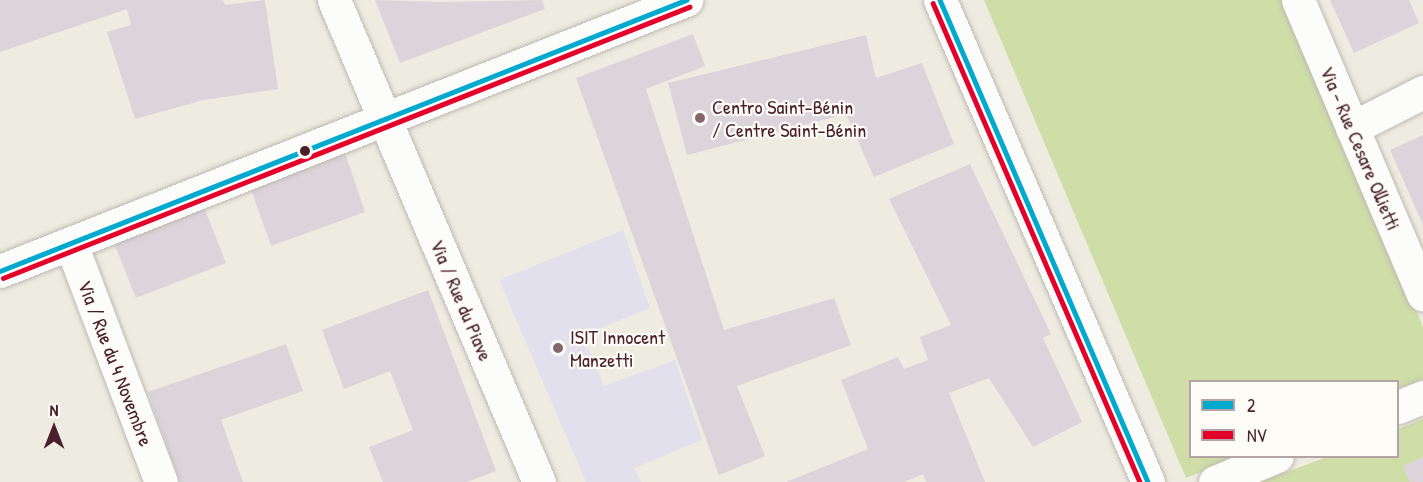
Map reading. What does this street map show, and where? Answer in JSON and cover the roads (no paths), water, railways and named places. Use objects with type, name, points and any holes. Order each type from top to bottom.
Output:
[{"type":"street","name":"Via / Rue du Piave","points":[[333,0],[539,482]]},
{"type":"street","points":[[0,271],[686,0]]},
{"type":"street","points":[[940,0],[1148,482]]},
{"type":"street","name":"Via - Rue Cesare Ollietti","points":[[1298,0],[1423,296]]},
{"type":"street","points":[[1352,128],[1423,92]]},
{"type":"street","name":"Via / Rue du 4 Novembre","points":[[70,244],[161,482]]},
{"type":"street","points":[[1399,407],[1423,397]]},
{"type":"street","points":[[1215,482],[1272,458]]},
{"type":"place","name":"Centro Saint-Bénin / Centre Saint-Bénin","points":[[700,118]]},
{"type":"place","name":"ISIT Innocent Manzetti","points":[[558,348]]}]
